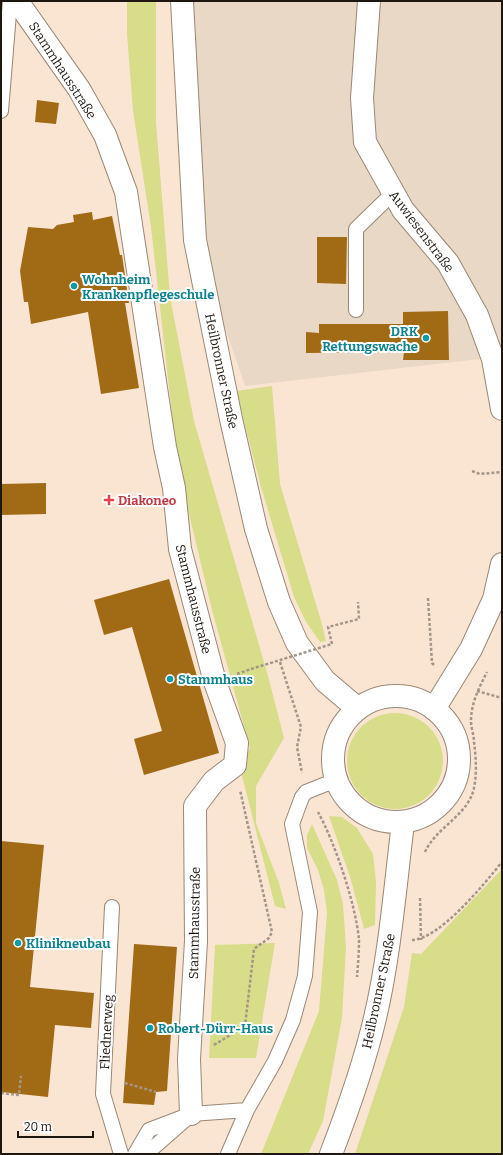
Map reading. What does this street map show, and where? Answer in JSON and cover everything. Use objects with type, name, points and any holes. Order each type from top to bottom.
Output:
[{"type":"street","name":"Stammhausstraße","points":[[16,1],[79,89],[105,135],[126,192],[165,447],[174,488],[180,549],[215,682],[237,743],[235,765],[214,782],[195,806],[196,941],[189,1059],[191,1114]]},
{"type":"street","name":"Heilbronner Straße","points":[[182,1],[195,240],[256,529],[279,602],[297,643],[325,681],[358,709]]},
{"type":"street","name":"Auwiesenstraße","points":[[369,1],[362,98],[365,142],[403,210],[448,262],[477,315],[493,359],[502,409]]},
{"type":"street","points":[[434,709],[471,649],[494,599],[502,564]]},
{"type":"street","points":[[402,696],[414,699],[434,709],[450,725],[458,745],[459,768],[452,789],[431,812],[403,823],[376,820],[358,810],[347,800],[336,780],[333,756],[340,730],[358,709],[380,698],[402,696]]},
{"type":"street","name":"Heilbronner Straße","points":[[331,1154],[351,1101],[375,1019],[390,942],[403,823]]},
{"type":"lane","points":[[1,111],[10,1]]},
{"type":"lane","points":[[356,310],[356,229],[393,193]]},
{"type":"lane","points":[[228,1154],[247,1110],[275,1061],[293,1020],[305,976],[310,912],[292,824],[302,797],[306,792],[336,780]]},
{"type":"lane","name":"Fliednerweg","points":[[112,907],[103,1094],[121,1154]]},
{"type":"lane","points":[[135,1154],[149,1130],[191,1114],[247,1110]]},
{"type":"lane","points":[[146,1154],[191,1114]]},
{"type":"path","points":[[472,471],[480,474],[502,472]]},
{"type":"path","points":[[251,669],[332,644],[328,627],[359,619],[358,602]]},
{"type":"path","points":[[422,858],[429,842],[468,804],[474,789],[476,770],[475,743],[471,722],[473,702],[488,671]]},
{"type":"path","points":[[189,1059],[245,1026],[254,949],[269,938],[272,932],[235,765]]},
{"type":"path","points":[[306,792],[322,820],[341,869],[352,904],[359,940],[357,969]]},
{"type":"path","points":[[390,942],[421,940],[445,924],[502,862]]},
{"type":"path","points":[[421,890],[421,940]]},
{"type":"path","points":[[1,1094],[19,1095],[21,1076]]},
{"type":"path","points":[[125,1083],[156,1092]]},
{"type":"shaded area","points":[[182,1],[502,1],[502,345],[480,359],[245,386],[195,240]]},
{"type":"green space","points":[[127,1],[156,1],[156,122],[170,297],[194,421],[268,676],[284,738],[256,786],[256,823],[279,883],[286,909],[275,906],[240,768],[250,748],[212,610],[178,468],[151,227],[133,111],[127,34]]},
{"type":"green space","points":[[272,386],[280,484],[326,641],[320,642],[306,622],[294,597],[261,487],[236,391]]},
{"type":"green space","points":[[395,713],[413,716],[429,727],[440,743],[443,761],[440,779],[429,795],[413,806],[395,809],[377,806],[361,795],[350,779],[347,761],[350,743],[361,727],[377,716]]},
{"type":"green space","points":[[329,816],[342,817],[357,828],[373,854],[376,882],[375,925],[364,929],[351,880]]},
{"type":"green space","points":[[312,824],[337,880],[343,904],[346,947],[342,1018],[323,1121],[308,1154],[261,1154],[319,1011],[327,913],[324,890],[318,870],[307,848],[307,835]]},
{"type":"green space","points":[[502,869],[502,1154],[355,1154],[404,1007],[412,953],[421,954]]},
{"type":"green space","points":[[275,943],[256,1058],[209,1058],[215,945]]},
{"type":"building","points":[[37,100],[59,103],[56,124],[35,122]]},
{"type":"building","points":[[92,212],[93,220],[112,216],[120,255],[122,255],[129,303],[125,303],[139,388],[101,394],[88,312],[31,324],[28,302],[24,302],[20,271],[28,227],[53,229],[57,225],[74,222],[73,215]]},
{"type":"building","points":[[317,237],[347,237],[346,284],[317,283]]},
{"type":"building","points":[[448,311],[449,360],[403,360],[404,352],[306,353],[306,332],[319,333],[319,324],[403,324],[403,312]]},
{"type":"building","points":[[46,483],[46,514],[1,515],[1,484]]},
{"type":"building","name":"Stammhaus","points":[[169,579],[219,753],[144,775],[134,739],[162,731],[132,627],[104,635],[94,600]]},
{"type":"building","name":"Klinikneubau","points":[[1,841],[44,845],[30,987],[94,993],[91,1028],[55,1025],[48,1097],[1,1092]]},
{"type":"building","name":"Robert-Dürr-Haus","points":[[134,944],[177,947],[167,1091],[156,1092],[154,1105],[123,1103]]},
{"type":"place","name":"Wohnheim Krankenpflegeschule","points":[[74,286]]},
{"type":"place","name":"DRK Rettungswache","points":[[426,338]]},
{"type":"place","name":"Diakoneo","points":[[109,500]]},
{"type":"place","name":"Stammhaus","points":[[170,679]]},
{"type":"place","name":"Klinikneubau","points":[[18,943]]},
{"type":"place","name":"Robert-Dürr-Haus","points":[[150,1028]]}]
